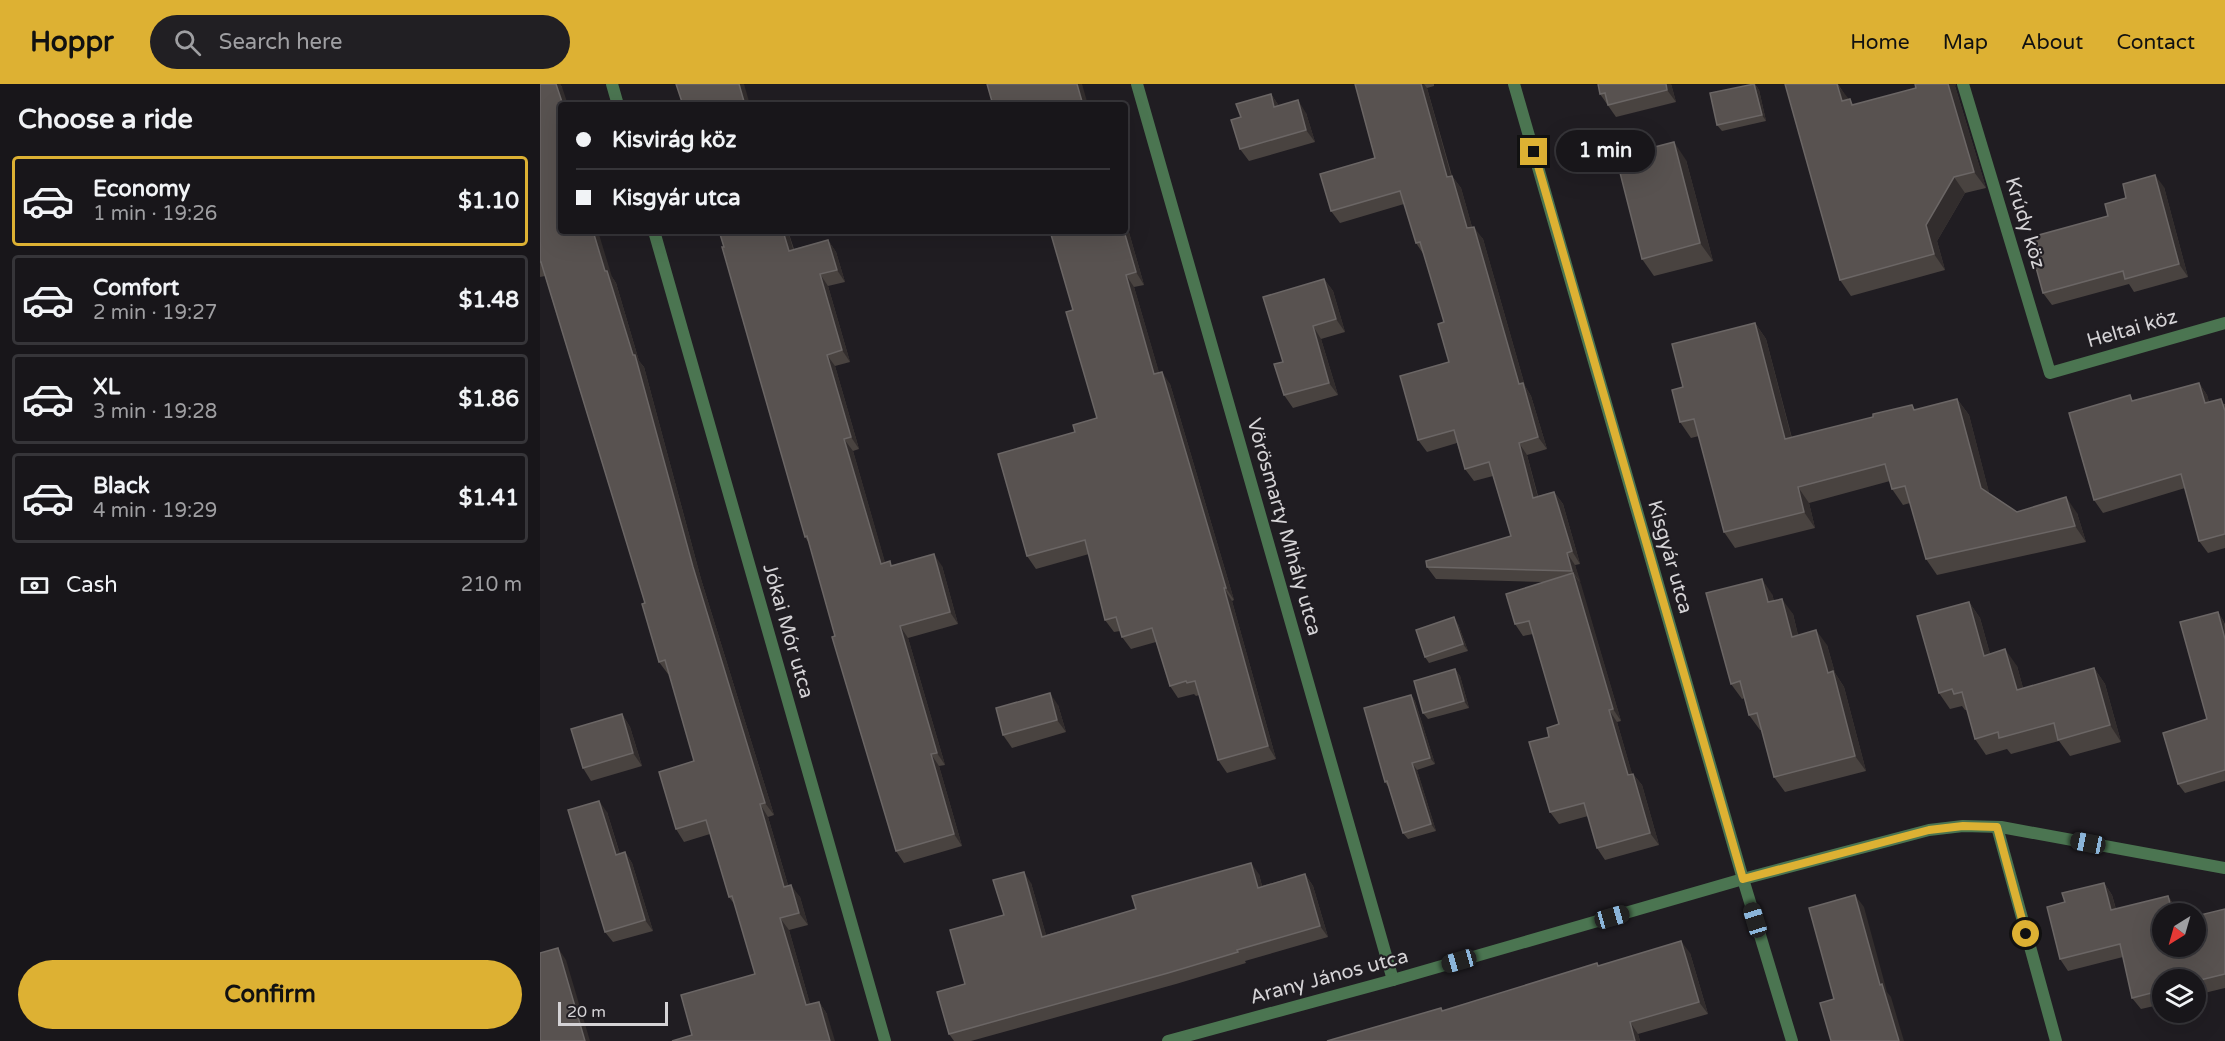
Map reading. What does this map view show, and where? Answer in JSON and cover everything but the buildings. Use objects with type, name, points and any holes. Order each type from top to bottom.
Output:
[{"type":"street","points":[[612,84],[617,102]]},
{"type":"street","name":"Vörösmarty Mihály utca","points":[[1137,84],[1393,980]]},
{"type":"street","name":"Kisgyár utca","points":[[1514,84],[1743,879],[1792,1041]]},
{"type":"street","name":"Krúdy köz","points":[[1963,84],[2050,373]]},
{"type":"street","name":"Jókai Mór utca","points":[[655,234],[885,1041]]},
{"type":"street","name":"Heltai köz","points":[[2050,373],[2225,323]]},
{"type":"street","name":"Arany János utca","points":[[1168,1041],[1393,980],[1743,879],[1929,830],[1963,826],[1997,827],[2225,868]]},
{"type":"street","points":[[1997,827],[2056,1041]]},
{"type":"route","points":[[1534,152],[1743,879],[1929,830],[1963,826],[1997,827],[2026,934]]}]
